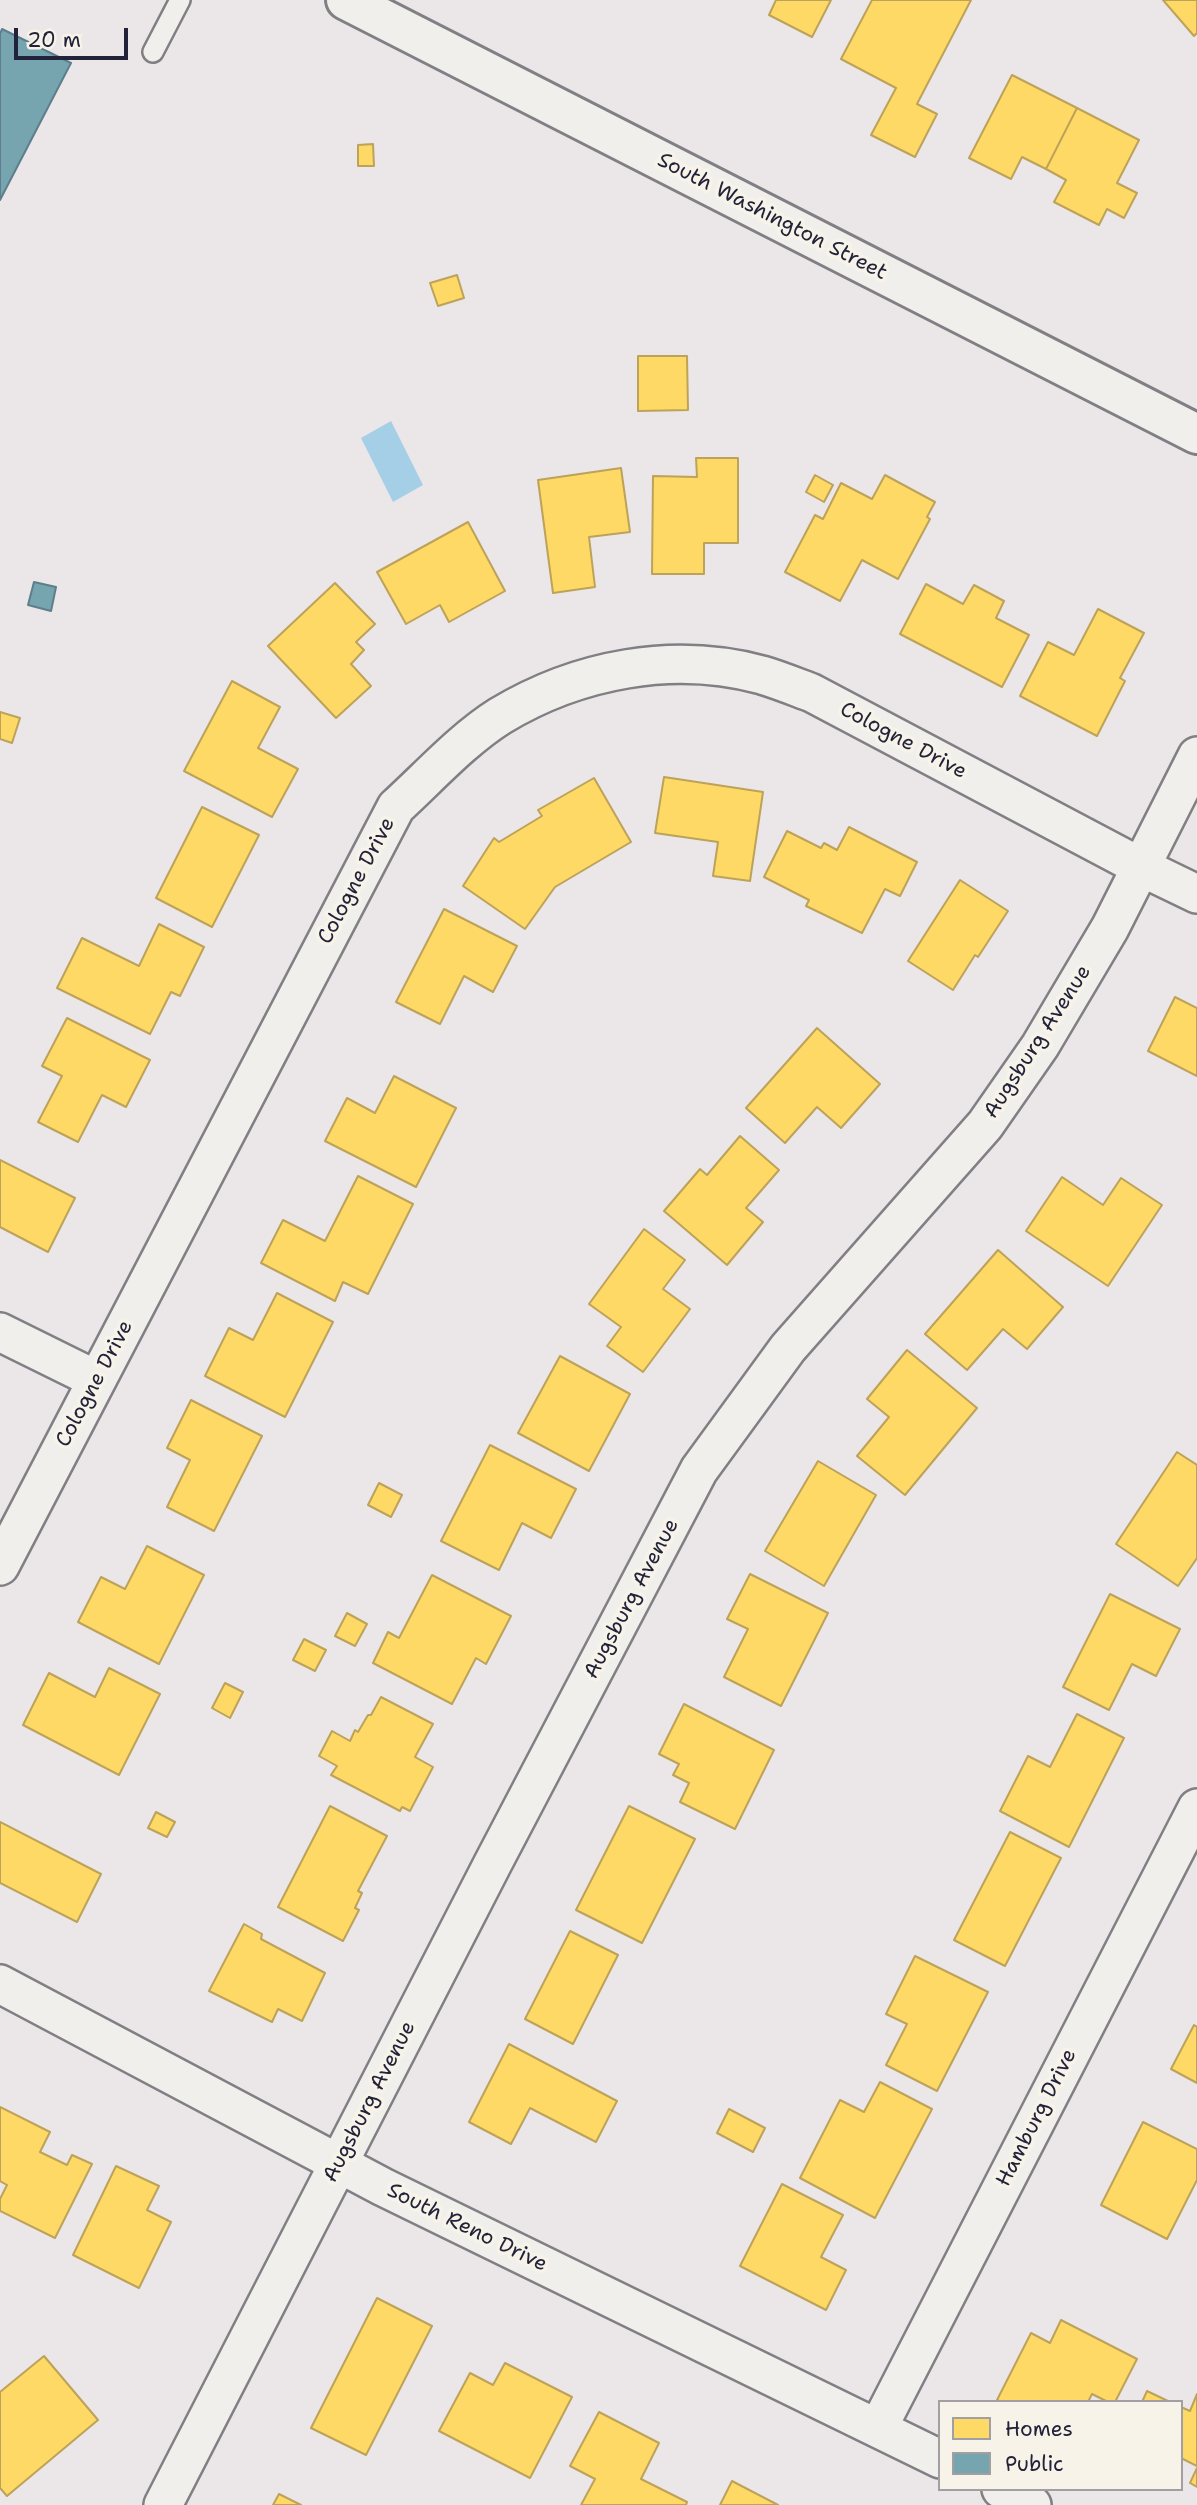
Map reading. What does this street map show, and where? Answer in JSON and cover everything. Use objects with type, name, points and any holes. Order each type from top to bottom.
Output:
[{"type":"street","name":"South Washington Street","points":[[351,1],[1197,434]]},
{"type":"street","name":"Cologne Drive","points":[[0,1566],[396,807],[456,751],[499,717],[547,691],[598,674],[652,665],[707,665],[761,675],[812,693],[1197,894]]},
{"type":"street","name":"Augsburg Avenue","points":[[163,2505],[699,1470],[788,1348],[985,1125],[1040,1046],[1110,928],[1197,756]]},
{"type":"street","points":[[0,1332],[97,1380]]},
{"type":"street","name":"Hamburg Drive","points":[[878,2428],[1197,1808]]},
{"type":"street","name":"South Reno Drive","points":[[0,1984],[383,2188],[938,2458]]},
{"type":"street","points":[[1005,2491],[1032,2505]]},
{"type":"lane","points":[[153,52],[180,0]]},
{"type":"water","points":[[391,421],[423,485],[393,502],[361,438]]},
{"type":"building: Homes","points":[[776,0],[831,0],[812,37],[769,15]]},
{"type":"building: Homes","points":[[872,0],[971,0],[917,104],[937,114],[915,157],[871,135],[896,88],[841,59]]},
{"type":"building: Homes","points":[[1163,0],[1197,0],[1197,33],[1194,36]]},
{"type":"building: Homes","points":[[1012,75],[1077,108],[1046,169],[1022,157],[1011,179],[969,158]]},
{"type":"building: Homes","points":[[1077,108],[1139,140],[1117,183],[1137,193],[1124,218],[1107,209],[1099,225],[1054,202],[1066,180],[1046,169]]},
{"type":"building: Homes","points":[[373,144],[374,166],[358,166],[358,145]]},
{"type":"building: Homes","points":[[457,275],[464,298],[438,306],[430,283]]},
{"type":"building: Homes","points":[[638,356],[687,356],[688,410],[638,411]]},
{"type":"building: Homes","points":[[696,458],[738,458],[738,543],[704,543],[704,574],[652,574],[653,476],[697,477]]},
{"type":"building: Homes","points":[[621,468],[630,532],[589,537],[595,587],[553,593],[538,480]]},
{"type":"building: Homes","points":[[815,475],[833,485],[824,502],[806,492]]},
{"type":"building: Homes","points":[[885,475],[935,502],[927,517],[930,519],[898,579],[862,560],[840,601],[785,572],[815,515],[823,519],[841,483],[872,499]]},
{"type":"building: Homes","points":[[468,522],[505,591],[449,622],[440,605],[406,624],[377,572]]},
{"type":"building: Homes","points":[[335,583],[375,624],[356,642],[364,650],[351,664],[371,686],[336,718],[268,646]]},
{"type":"building: Homes","points":[[926,584],[963,604],[974,585],[1004,601],[996,618],[1029,635],[1002,687],[900,634]]},
{"type":"building: Homes","points":[[1098,609],[1144,633],[1120,678],[1125,681],[1097,736],[1020,696],[1048,642],[1074,655]]},
{"type":"building: Homes","points":[[232,681],[280,707],[258,748],[298,769],[272,817],[184,771]]},
{"type":"building: Homes","points":[[0,712],[20,718],[12,743],[0,739]]},
{"type":"building: Homes","points":[[664,777],[763,792],[750,881],[713,876],[718,842],[655,833]]},
{"type":"building: Homes","points":[[594,778],[631,842],[555,887],[525,929],[463,886],[494,838],[499,842],[542,816],[538,810]]},
{"type":"building: Homes","points":[[202,807],[259,835],[212,927],[156,898]]},
{"type":"building: Homes","points":[[849,827],[917,862],[900,896],[885,889],[862,933],[806,906],[809,900],[764,877],[787,831],[821,848],[824,843],[837,850]]},
{"type":"building: Homes","points":[[960,880],[1008,911],[953,990],[908,961]]},
{"type":"building: Homes","points":[[444,909],[517,946],[493,992],[464,976],[440,1024],[396,1002]]},
{"type":"building: Homes","points":[[159,924],[204,947],[180,996],[171,992],[150,1034],[57,988],[82,938],[139,966]]},
{"type":"building: Homes","points":[[1175,997],[1197,1008],[1197,1076],[1148,1051]]},
{"type":"building: Homes","points":[[67,1018],[150,1060],[126,1107],[102,1095],[78,1142],[38,1122],[62,1076],[42,1066]]},
{"type":"building: Homes","points":[[817,1028],[880,1084],[841,1128],[817,1107],[785,1143],[746,1108]]},
{"type":"building: Homes","points":[[394,1076],[456,1108],[416,1187],[325,1141],[347,1098],[375,1113]]},
{"type":"building: Homes","points":[[740,1136],[779,1170],[746,1208],[763,1222],[727,1265],[664,1211],[700,1169],[707,1175]]},
{"type":"building: Homes","points":[[0,1160],[75,1198],[48,1252],[0,1227]]},
{"type":"building: Homes","points":[[358,1176],[413,1204],[368,1294],[343,1282],[335,1301],[261,1263],[283,1220],[325,1241]]},
{"type":"building: Homes","points":[[1062,1177],[1103,1205],[1121,1178],[1162,1205],[1108,1286],[1026,1231]]},
{"type":"building: Homes","points":[[644,1229],[685,1260],[663,1289],[690,1309],[643,1372],[607,1346],[621,1327],[589,1304]]},
{"type":"building: Homes","points":[[998,1250],[1063,1307],[1027,1349],[1003,1329],[967,1370],[925,1334]]},
{"type":"building: Homes","points":[[277,1293],[333,1322],[285,1417],[205,1376],[229,1328],[253,1340]]},
{"type":"building: Homes","points":[[907,1350],[977,1408],[905,1495],[857,1456],[889,1417],[867,1399]]},
{"type":"building: Homes","points":[[560,1356],[630,1394],[589,1471],[518,1433]]},
{"type":"building: Homes","points":[[191,1400],[262,1436],[214,1531],[167,1507],[190,1460],[167,1448]]},
{"type":"building: Homes","points":[[490,1445],[576,1489],[551,1538],[522,1523],[499,1570],[441,1541]]},
{"type":"building: Homes","points":[[1177,1452],[1197,1465],[1197,1558],[1178,1586],[1116,1544]]},
{"type":"building: Homes","points":[[818,1461],[876,1495],[824,1586],[765,1551]]},
{"type":"building: Homes","points":[[379,1483],[402,1495],[391,1517],[368,1505]]},
{"type":"building: Homes","points":[[147,1546],[204,1575],[159,1664],[78,1622],[101,1577],[125,1589]]},
{"type":"building: Homes","points":[[750,1574],[828,1613],[781,1706],[724,1677],[748,1629],[727,1619]]},
{"type":"building: Homes","points":[[432,1575],[511,1616],[486,1664],[476,1658],[452,1704],[373,1663],[388,1632],[399,1638]]},
{"type":"building: Homes","points":[[1110,1594],[1180,1629],[1156,1676],[1132,1664],[1109,1710],[1063,1687]]},
{"type":"building: Homes","points":[[347,1613],[367,1624],[355,1646],[335,1636]]},
{"type":"building: Homes","points":[[304,1639],[326,1650],[315,1671],[293,1660]]},
{"type":"building: Homes","points":[[109,1668],[160,1694],[119,1775],[23,1725],[49,1673],[95,1697]]},
{"type":"building: Homes","points":[[225,1683],[243,1692],[230,1718],[212,1708]]},
{"type":"building: Homes","points":[[381,1697],[433,1724],[415,1757],[433,1767],[410,1811],[402,1807],[400,1811],[331,1775],[337,1766],[319,1756],[332,1731],[350,1741],[355,1730],[358,1732]]},
{"type":"building: Homes","points":[[684,1704],[774,1750],[735,1829],[680,1802],[689,1783],[673,1775],[679,1764],[659,1754]]},
{"type":"building: Homes","points":[[1077,1714],[1124,1738],[1069,1847],[1000,1811],[1028,1756],[1050,1767]]},
{"type":"building: Homes","points":[[330,1806],[387,1836],[358,1891],[362,1893],[355,1908],[359,1910],[343,1941],[278,1907]]},
{"type":"building: Homes","points":[[629,1806],[695,1839],[642,1943],[576,1910]]},
{"type":"building: Homes","points":[[156,1812],[175,1822],[167,1837],[148,1828]]},
{"type":"building: Homes","points":[[0,1822],[101,1874],[77,1922],[0,1883]]},
{"type":"building: Homes","points":[[1010,1832],[1061,1858],[1005,1966],[954,1940]]},
{"type":"building: Homes","points":[[244,1924],[262,1934],[261,1939],[325,1973],[302,2021],[278,2009],[272,2022],[209,1991]]},
{"type":"building: Homes","points":[[570,1931],[618,1955],[573,2044],[525,2019]]},
{"type":"building: Homes","points":[[915,1956],[988,1992],[937,2091],[886,2065],[907,2024],[886,2014]]},
{"type":"building: Homes","points":[[1194,2025],[1197,2027],[1197,2083],[1171,2069]]},
{"type":"building: Homes","points":[[509,2044],[617,2101],[596,2142],[530,2108],[511,2144],[469,2122]]},
{"type":"building: Homes","points":[[880,2082],[932,2109],[875,2218],[800,2178],[840,2100],[864,2112]]},
{"type":"building: Homes","points":[[0,2107],[50,2132],[40,2152],[67,2165],[72,2155],[92,2164],[55,2238],[0,2211],[0,2199],[7,2185],[0,2181]]},
{"type":"building: Homes","points":[[729,2109],[765,2128],[753,2152],[717,2133]]},
{"type":"building: Homes","points":[[1143,2122],[1197,2149],[1197,2180],[1167,2239],[1101,2205]]},
{"type":"building: Homes","points":[[116,2166],[159,2186],[147,2210],[171,2222],[139,2288],[73,2255]]},
{"type":"building: Homes","points":[[782,2184],[843,2215],[821,2257],[846,2270],[826,2310],[740,2266]]},
{"type":"building: Homes","points":[[377,2298],[432,2326],[366,2455],[311,2428]]},
{"type":"building: Homes","points":[[1061,2320],[1137,2359],[1116,2400],[1104,2400],[1092,2394],[1089,2400],[997,2400],[1031,2333],[1050,2343]]},
{"type":"building: Homes","points":[[44,2356],[98,2420],[7,2496],[0,2488],[0,2392]]},
{"type":"building: Homes","points":[[505,2363],[572,2397],[530,2478],[439,2431],[470,2373],[493,2385]]},
{"type":"building: Homes","points":[[1147,2391],[1166,2400],[1143,2400]]},
{"type":"building: Homes","points":[[1197,2394],[1197,2466],[1183,2459],[1183,2408],[1190,2411]]},
{"type":"building: Homes","points":[[599,2412],[659,2443],[641,2479],[687,2502],[686,2505],[581,2505],[595,2479],[570,2466]]},
{"type":"building: Homes","points":[[1197,2468],[1197,2487],[1190,2483]]},
{"type":"building: Homes","points":[[732,2481],[778,2505],[720,2505]]},
{"type":"building: Homes","points":[[279,2494],[301,2505],[273,2505]]},
{"type":"building: Public","points":[[2,29],[71,63],[0,200],[0,34]]},
{"type":"building: Public","points":[[34,582],[56,587],[51,611],[28,605]]}]
